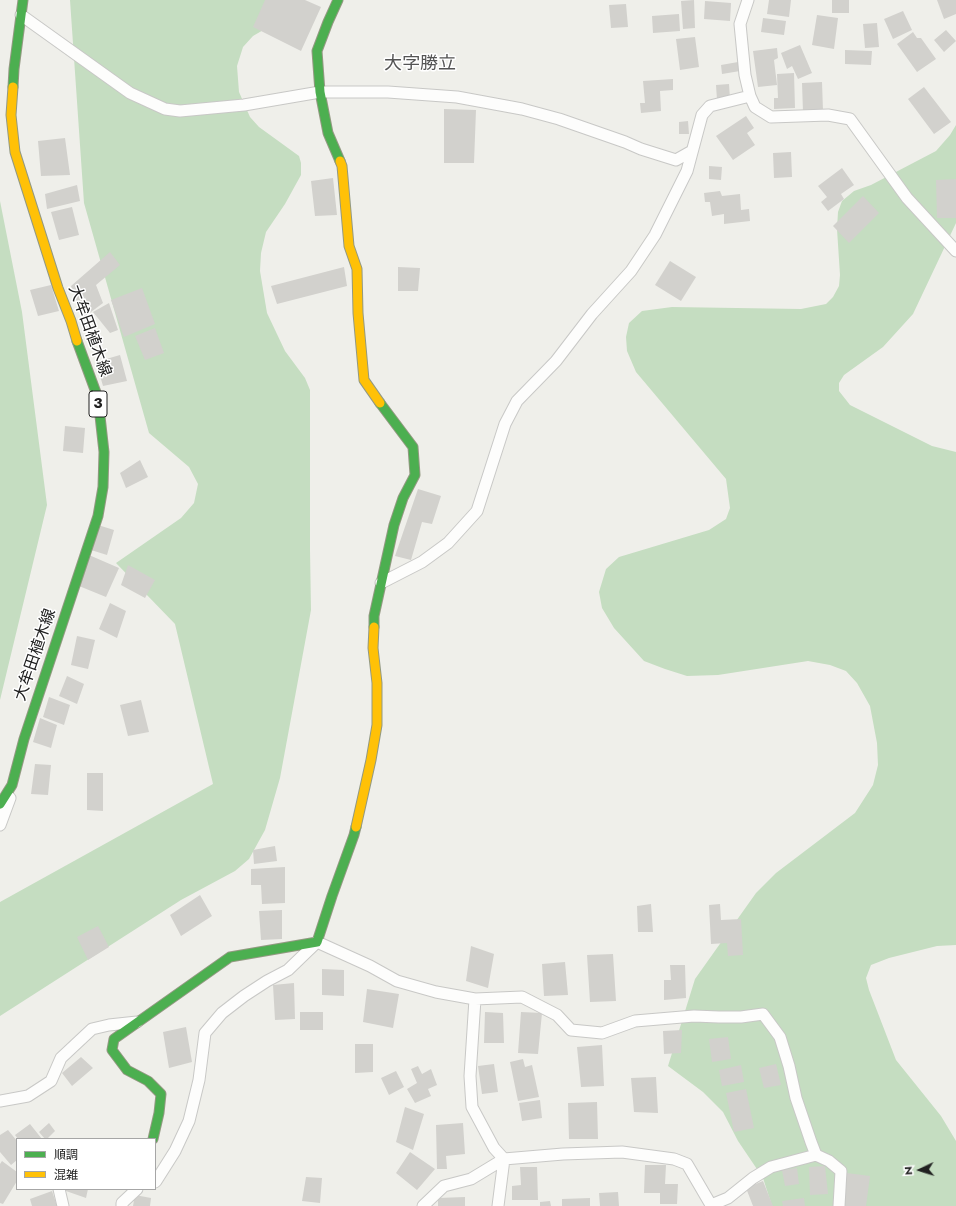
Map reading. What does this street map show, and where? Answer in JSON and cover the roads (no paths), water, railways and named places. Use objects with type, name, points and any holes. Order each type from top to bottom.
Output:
[{"type":"street","name":"大牟田植木線","points":[[0,804],[12,785],[24,739],[98,516],[103,487],[104,452],[98,398],[58,288],[14,152],[11,115],[14,69],[22,0]]},
{"type":"street","points":[[156,1181],[175,1151],[189,1121],[198,1080],[205,1033],[222,1013],[267,981],[288,970],[318,942],[332,896],[354,835],[371,760],[377,725],[377,683],[373,648],[374,616],[394,525],[403,498],[414,475],[413,447],[364,380],[358,313],[357,268],[349,246],[342,166],[328,133],[320,92],[317,52],[338,0]]},
{"type":"street","points":[[748,0],[740,24],[745,75],[750,96],[755,107],[771,117],[828,115],[850,119],[908,198],[956,251]]},
{"type":"street","points":[[21,15],[130,93],[165,109],[180,111],[244,105],[320,92],[388,92],[457,97],[522,109],[559,119],[625,142],[641,150],[676,160],[692,151]]},
{"type":"street","points":[[381,583],[422,562],[448,542],[477,510],[505,424],[517,401],[556,361],[592,314],[631,271],[655,235],[687,171],[702,115],[710,106],[750,96]]},
{"type":"street","points":[[0,825],[10,795],[24,739]]},
{"type":"street","points":[[153,1138],[159,1113],[161,1094],[148,1081],[127,1070],[112,1050],[114,1039],[230,957],[318,942],[370,966],[397,981],[436,992],[475,999],[522,997],[557,1014],[572,1030],[602,1033],[635,1022],[694,1016],[741,1017],[763,1014],[780,1037],[789,1066],[796,1098],[816,1155]]},
{"type":"street","points":[[475,999],[470,1076],[472,1107],[494,1148],[504,1159],[498,1206]]},
{"type":"street","points":[[0,1101],[28,1096],[51,1081],[61,1058],[92,1030],[109,1025],[141,1021]]},
{"type":"street","points":[[423,1206],[444,1186],[471,1179],[504,1159],[563,1154],[622,1152],[674,1159],[687,1164],[711,1205],[728,1198],[753,1178],[771,1167],[816,1155],[830,1160],[841,1171],[839,1206]]},
{"type":"street","points":[[59,1190],[63,1206]]},
{"type":"street","points":[[122,1206],[122,1203],[137,1190]]},
{"type":"district","name":"大字勝立","points":[[420,65]]}]
